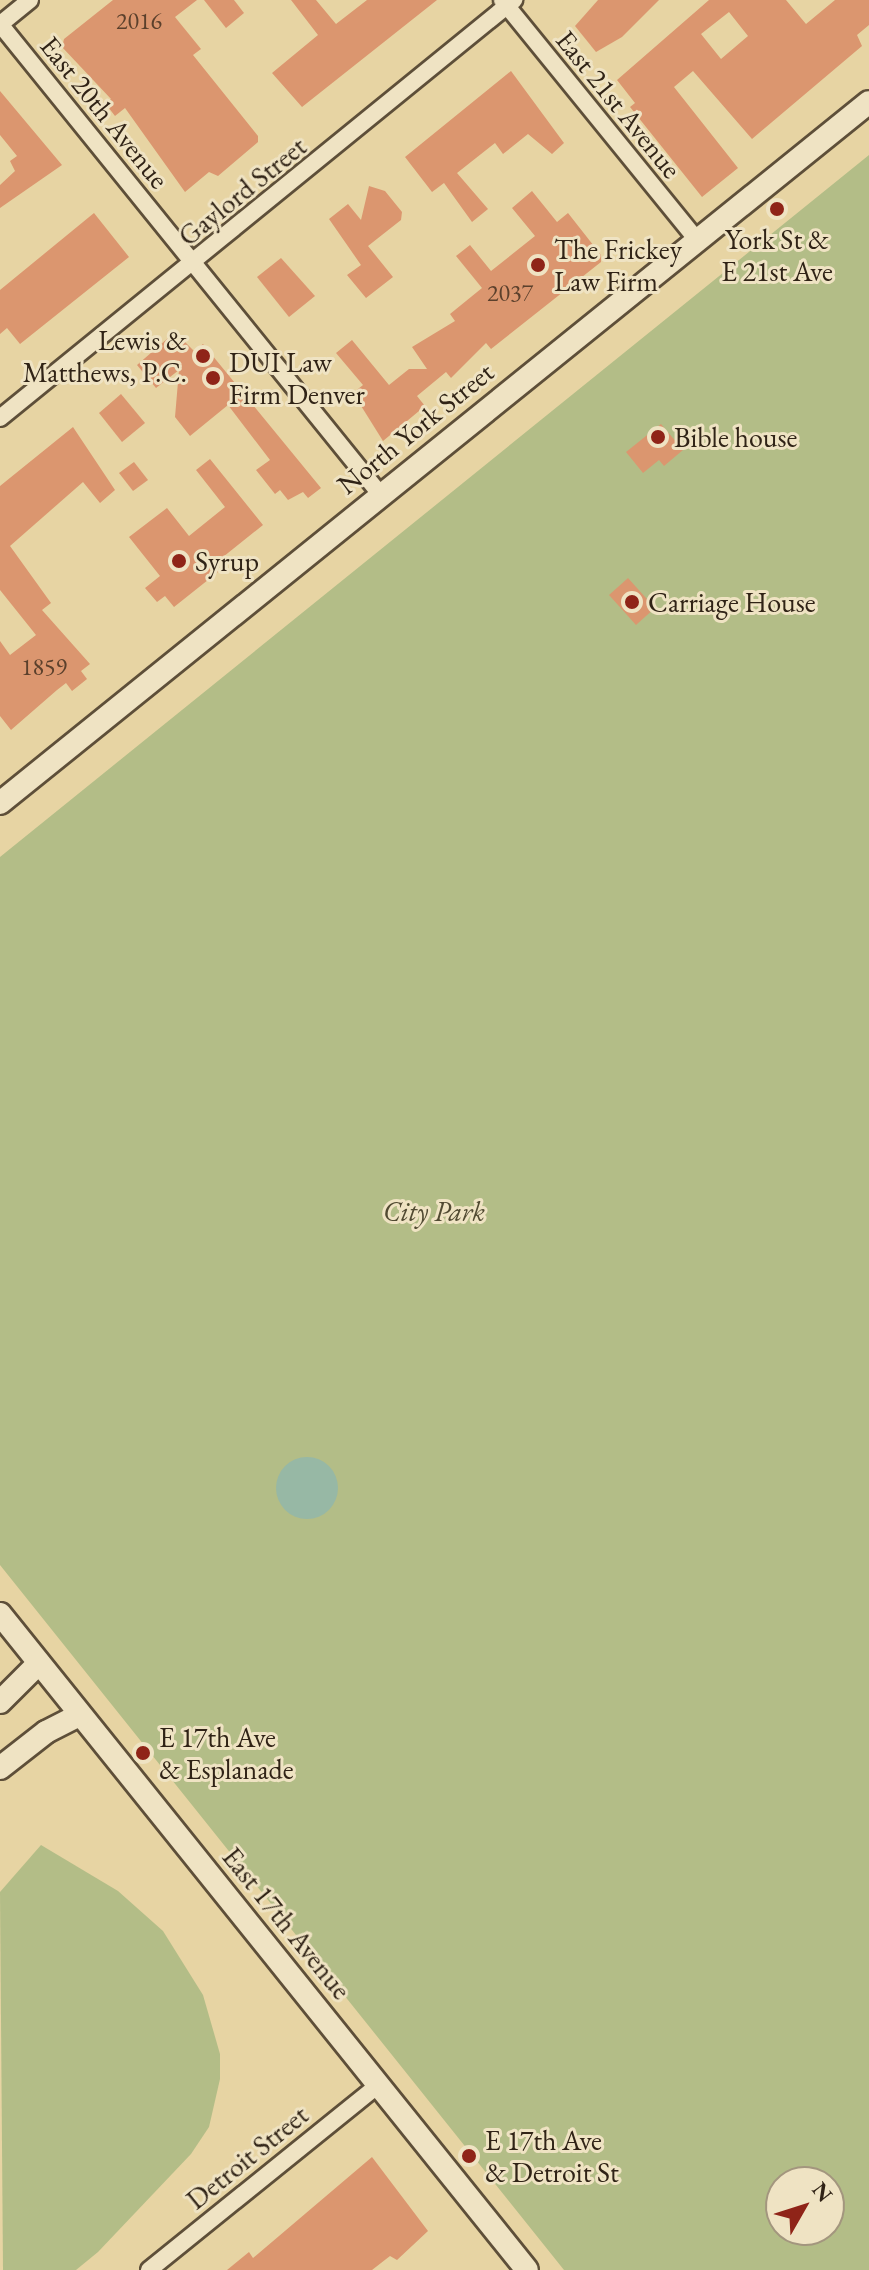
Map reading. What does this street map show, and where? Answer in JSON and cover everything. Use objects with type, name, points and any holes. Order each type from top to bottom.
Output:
[{"type":"main road","name":"North York Street","points":[[0,803],[869,102]]},
{"type":"main road","name":"East 17th Avenue","points":[[0,1614],[527,2270]]},
{"type":"main road","points":[[0,1702],[39,1663]]},
{"type":"main road","points":[[0,1768],[46,1732],[80,1715]]},
{"type":"street","points":[[0,24],[30,0]]},
{"type":"street","name":"East 21st Avenue","points":[[508,2],[697,240]]},
{"type":"street","name":"Gaylord Street","points":[[0,418],[194,264],[508,2]]},
{"type":"street","name":"East 20th Avenue","points":[[0,24],[380,494]]},
{"type":"street","name":"Detroit Street","points":[[149,2270],[378,2085]]},
{"type":"green space","name":"City Park","points":[[869,155],[869,2270],[564,2270],[0,1565],[0,857]]},
{"type":"green space","points":[[41,1845],[118,1891],[163,1931],[203,1995],[220,2054],[220,2079],[209,2127],[191,2154],[98,2252],[76,2270],[3,2270],[0,1892]]},
{"type":"shaded area","points":[[307,1457],[329,1466],[338,1488],[329,1510],[307,1519],[285,1510],[276,1488],[285,1466]]},
{"type":"building","points":[[113,0],[197,0],[175,17],[201,49],[193,55],[258,136],[258,142],[218,176],[209,172],[185,192],[125,108],[115,116],[105,103],[111,99],[62,47],[64,39]]},
{"type":"building","points":[[204,0],[234,0],[244,13],[226,28]]},
{"type":"building","points":[[291,0],[316,0],[336,24],[367,0],[437,0],[302,107],[272,73],[318,35]]},
{"type":"building","points":[[598,0],[659,0],[622,37],[596,52],[575,26]]},
{"type":"building","points":[[709,0],[786,0],[806,24],[835,0],[869,0],[869,25],[857,35],[862,46],[752,139],[693,71],[674,87],[738,168],[702,197],[630,107],[635,103],[617,80]],"holes":[[[729,12],[748,36],[721,59],[701,34]]]},
{"type":"building","points":[[511,71],[564,143],[552,154],[528,134],[503,154],[495,143],[457,173],[488,209],[472,222],[444,183],[432,192],[405,157]]},
{"type":"building","points":[[0,91],[62,165],[0,208],[0,185],[15,171],[10,161],[17,156],[0,135]]},
{"type":"building","points":[[369,186],[385,191],[402,212],[401,220],[368,246],[393,277],[366,298],[347,275],[361,265],[329,219],[348,204],[361,220]]},
{"type":"building","points":[[532,191],[557,222],[568,213],[601,255],[601,262],[491,349],[486,343],[451,378],[446,372],[417,396],[425,406],[383,441],[353,393],[363,385],[336,353],[352,340],[389,385],[409,369],[427,369],[412,347],[455,321],[450,314],[482,288],[456,256],[470,245],[491,271],[535,236],[512,208]]},
{"type":"building","points":[[94,213],[129,257],[20,344],[7,328],[0,334],[0,290]]},
{"type":"building","points":[[281,258],[315,296],[289,317],[257,277]]},
{"type":"building","points":[[175,332],[194,351],[203,344],[321,488],[308,498],[303,492],[288,500],[280,490],[275,494],[256,470],[270,460],[228,405],[190,436],[175,417],[179,370],[156,388],[137,365]]},
{"type":"building","points":[[121,394],[145,423],[122,442],[99,413]]},
{"type":"building","name":"Bible house","points":[[661,424],[683,450],[664,466],[659,460],[643,473],[626,452]]},
{"type":"building","points":[[73,427],[115,490],[100,503],[83,482],[10,546],[51,603],[42,610],[90,664],[81,671],[87,679],[72,691],[66,683],[11,730],[0,716],[0,641],[10,655],[36,635],[0,590],[0,486]]},
{"type":"building","points":[[210,459],[263,525],[213,565],[218,572],[174,607],[165,596],[157,602],[145,588],[160,576],[129,537],[167,508],[189,536],[225,507],[196,470]]},
{"type":"building","points":[[134,462],[148,480],[133,491],[119,473]]},
{"type":"building","name":"Carriage House","points":[[628,578],[655,608],[636,625],[609,595]]},
{"type":"building","points":[[372,2157],[428,2231],[397,2260],[390,2256],[372,2270],[227,2270],[249,2252],[253,2258]]},
{"type":"place","name":"York St & E 21st Ave","points":[[777,209]]},
{"type":"place","name":"The Frickey Law Firm","points":[[538,265]]},
{"type":"place","name":"Lewis & Matthews, P.C.","points":[[203,356]]},
{"type":"place","name":"DUI Law Firm Denver","points":[[213,378]]},
{"type":"place","name":"Bible house","points":[[658,437]]},
{"type":"place","name":"Syrup","points":[[179,561]]},
{"type":"place","name":"Carriage House","points":[[632,602]]},
{"type":"place","name":"E 17th Ave & Esplanade","points":[[143,1753]]},
{"type":"place","name":"E 17th Ave & Detroit St","points":[[469,2156]]}]
